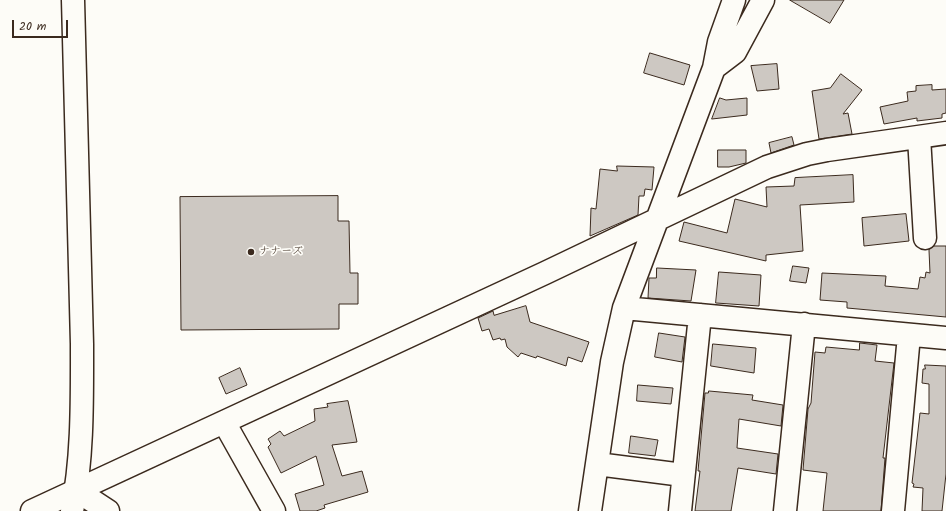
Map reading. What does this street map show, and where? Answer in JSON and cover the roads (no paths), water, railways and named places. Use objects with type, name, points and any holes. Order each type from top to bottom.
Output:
[{"type":"street","points":[[73,0],[82,344],[82,393],[74,501]]},
{"type":"street","points":[[590,511],[612,362],[624,308],[714,68],[719,42],[734,0]]},
{"type":"street","points":[[714,68],[735,52],[763,0]]},
{"type":"street","points":[[32,511],[74,501],[224,422],[545,273],[659,217],[767,167],[790,159],[827,150],[946,133]]},
{"type":"street","points":[[919,137],[925,238]]},
{"type":"street","points":[[624,308],[946,338]]},
{"type":"street","points":[[680,511],[700,314]]},
{"type":"street","points":[[785,511],[804,324]]},
{"type":"street","points":[[893,511],[909,335]]},
{"type":"street","points":[[224,422],[274,511]]},
{"type":"street","points":[[597,464],[684,475]]},
{"type":"street","points":[[74,501],[108,511]]},
{"type":"place","name":"ナナーズ","points":[[251,252]]}]
